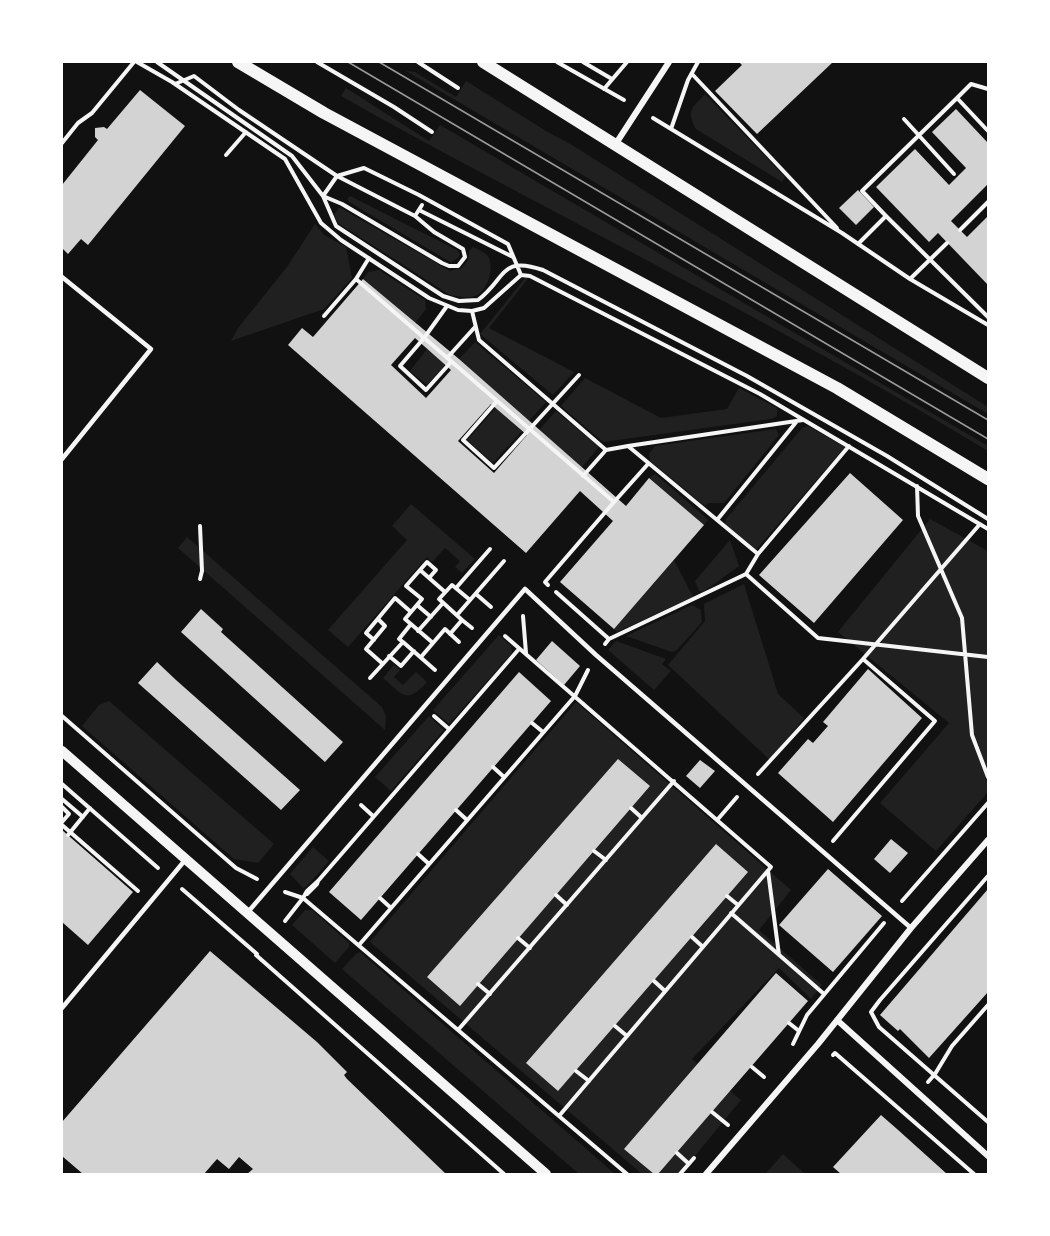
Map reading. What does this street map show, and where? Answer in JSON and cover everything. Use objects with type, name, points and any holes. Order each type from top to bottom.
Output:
[{"type":"main road","points":[[238,62],[324,113],[837,388],[988,480]]},
{"type":"main road","points":[[483,62],[988,378]]},
{"type":"street","points":[[615,145],[669,62]]},
{"type":"street","points":[[62,751],[546,1174]]},
{"type":"street","points":[[706,1174],[837,1020],[911,928],[988,840]]},
{"type":"street","points":[[837,1020],[988,1156]]},
{"type":"lane","points":[[62,277],[152,349],[62,459]]},
{"type":"lane","points":[[247,913],[525,590],[596,656],[911,928]]},
{"type":"lane","points":[[62,1008],[186,859]]},
{"type":"path","points":[[62,143],[78,123],[92,113],[136,62],[175,84],[285,159],[321,223],[341,240],[429,298],[458,310],[472,311],[484,308],[520,275],[531,276],[760,394],[988,529]]},
{"type":"path","points":[[157,62],[292,156],[323,196],[336,226],[450,298],[470,302],[478,300],[508,268],[524,264],[543,270],[722,363],[887,456],[988,519]]},
{"type":"path","points":[[317,62],[432,132]]},
{"type":"path","points":[[418,62],[458,88]]},
{"type":"path","points":[[557,62],[624,100]]},
{"type":"path","points":[[583,62],[612,79]]},
{"type":"path","points":[[604,90],[627,62]]},
{"type":"path","points":[[671,129],[698,62]]},
{"type":"path","points":[[692,74],[842,233]]},
{"type":"path","points":[[175,84],[194,76],[239,110],[337,176],[415,216],[434,232],[464,249],[462,263],[455,267],[442,263],[342,204],[323,196]]},
{"type":"path","points":[[988,89],[971,84],[862,191],[988,317]]},
{"type":"path","points":[[957,98],[988,131]]},
{"type":"path","points":[[651,117],[842,233],[910,279],[988,325]]},
{"type":"path","points":[[904,119],[954,174]]},
{"type":"path","points":[[226,155],[246,132]]},
{"type":"path","points":[[323,196],[337,176],[364,168],[508,244],[520,275]]},
{"type":"path","points":[[960,230],[988,202]]},
{"type":"path","points":[[415,216],[422,205]]},
{"type":"path","points":[[419,210],[514,257]]},
{"type":"path","points":[[858,244],[886,216]]},
{"type":"path","points":[[910,279],[947,243]]},
{"type":"path","points":[[324,316],[356,279],[369,258]]},
{"type":"path","points":[[356,279],[614,502]]},
{"type":"path","points":[[447,306],[400,366],[426,390],[452,362]]},
{"type":"path","points":[[472,311],[479,340],[606,450]]},
{"type":"path","points":[[447,358],[476,326]]},
{"type":"path","points":[[497,401],[463,440],[494,468],[579,375]]},
{"type":"path","points":[[584,476],[606,450],[804,420]]},
{"type":"path","points":[[717,520],[797,421]]},
{"type":"path","points":[[628,446],[758,554]]},
{"type":"path","points":[[359,945],[575,696],[596,656],[609,639],[746,574],[758,554],[849,446]]},
{"type":"path","points":[[609,639],[545,582],[648,464]]},
{"type":"path","points":[[917,486],[918,516],[963,618],[972,735],[988,777]]},
{"type":"path","points":[[718,819],[863,659],[980,524]]},
{"type":"path","points":[[200,526],[202,571],[200,579]]},
{"type":"path","points":[[456,588],[490,549]]},
{"type":"path","points":[[457,615],[504,561]]},
{"type":"path","points":[[429,578],[436,570],[427,562],[406,586],[422,599],[405,619],[433,644]]},
{"type":"path","points":[[420,570],[445,592]]},
{"type":"path","points":[[746,574],[818,638],[988,657]]},
{"type":"path","points":[[470,600],[452,585],[439,599],[483,637]]},
{"type":"path","points":[[525,590],[523,617],[526,654]]},
{"type":"path","points":[[374,640],[366,633],[395,598],[411,612]]},
{"type":"path","points":[[418,631],[443,603]]},
{"type":"path","points":[[417,605],[431,617]]},
{"type":"path","points":[[378,619],[386,626],[366,649],[383,664]]},
{"type":"path","points":[[450,634],[462,620]]},
{"type":"path","points":[[411,624],[399,639],[448,680]]},
{"type":"path","points":[[493,625],[771,867],[559,1116]]},
{"type":"path","points":[[421,657],[445,629],[471,652]]},
{"type":"path","points":[[370,678],[403,642]]},
{"type":"path","points":[[284,921],[307,891],[519,649]]},
{"type":"path","points":[[389,656],[401,666],[414,651]]},
{"type":"path","points":[[823,853],[935,721],[863,659]]},
{"type":"path","points":[[62,717],[236,868],[270,886],[305,896],[359,945],[627,1174]]},
{"type":"path","points":[[532,723],[543,732]]},
{"type":"path","points":[[493,767],[504,777]]},
{"type":"path","points":[[458,1030],[674,781]]},
{"type":"path","points":[[62,799],[82,816]]},
{"type":"path","points":[[900,904],[988,802]]},
{"type":"path","points":[[62,807],[69,814],[62,824],[69,834],[150,902]]},
{"type":"path","points":[[69,834],[90,808]]},
{"type":"path","points":[[631,808],[642,818]]},
{"type":"path","points":[[456,810],[467,820]]},
{"type":"path","points":[[594,851],[606,860]]},
{"type":"path","points":[[418,854],[429,864]]},
{"type":"path","points":[[768,871],[779,956]]},
{"type":"path","points":[[988,876],[871,1012],[879,1027],[988,1122]]},
{"type":"path","points":[[556,895],[567,905]]},
{"type":"path","points":[[727,896],[738,905]]},
{"type":"path","points":[[380,898],[391,908]]},
{"type":"path","points":[[731,913],[824,994]]},
{"type":"path","points":[[787,1051],[807,1015],[888,919]]},
{"type":"path","points":[[692,937],[703,947]]},
{"type":"path","points":[[518,938],[530,948]]},
{"type":"path","points":[[256,955],[504,1174]]},
{"type":"path","points":[[654,981],[665,991]]},
{"type":"path","points":[[478,984],[490,994]]},
{"type":"path","points":[[918,1093],[935,1074],[952,1046],[988,1005]]},
{"type":"path","points":[[789,1023],[799,1031]]},
{"type":"path","points":[[615,1026],[627,1036]]},
{"type":"path","points":[[836,1053],[974,1174]]},
{"type":"path","points":[[752,1067],[764,1077]]},
{"type":"path","points":[[758,1085],[772,1068]]},
{"type":"path","points":[[576,1071],[588,1081]]},
{"type":"path","points":[[717,1131],[731,1115]]},
{"type":"path","points":[[677,1153],[689,1164]]},
{"type":"path","points":[[680,1174],[696,1156]]},
{"type":"shaded area","points":[[406,71],[415,72],[456,97],[466,81],[572,145],[988,407],[988,414]]},
{"type":"shaded area","points":[[346,88],[429,141],[440,125],[988,446],[988,451],[763,322],[341,96]]},
{"type":"shaded area","points":[[705,94],[785,177],[782,182],[696,129],[691,113]]},
{"type":"shaded area","points":[[350,196],[457,250],[460,254],[458,258],[451,262],[447,260],[349,202],[347,199]]},
{"type":"shaded area","points":[[339,207],[450,271],[462,268],[473,247],[482,251],[488,256],[491,268],[486,285],[479,294],[472,297],[450,295],[338,223],[334,215]]},
{"type":"shaded area","points":[[315,224],[324,235],[346,247],[352,278],[324,309],[231,341],[238,328],[287,267]]},
{"type":"shaded area","points":[[379,270],[425,300],[426,309],[415,323],[363,279],[368,272]]},
{"type":"shaded area","points":[[526,277],[527,280],[489,328],[574,372],[553,395],[480,334]]},
{"type":"shaded area","points":[[475,342],[546,402],[529,421],[459,359]]},
{"type":"shaded area","points":[[427,349],[446,364],[427,385],[410,371]]},
{"type":"shaded area","points":[[585,378],[661,418],[727,409],[739,388],[777,408],[777,416],[771,419],[603,442],[561,406]]},
{"type":"shaded area","points":[[496,408],[522,431],[493,463],[467,440]]},
{"type":"shaded area","points":[[556,411],[599,447],[582,467],[539,430]]},
{"type":"shaded area","points":[[808,426],[845,447],[756,550],[725,525],[726,519],[802,428]]},
{"type":"shaded area","points":[[776,429],[779,435],[724,503],[708,503],[705,506],[650,461],[649,454],[655,446]]},
{"type":"shaded area","points":[[655,474],[708,520],[704,525],[649,478]]},
{"type":"shaded area","points":[[411,504],[475,559],[462,573],[455,567],[460,561],[445,548],[432,562],[427,557],[348,647],[328,630],[407,540],[392,526]]},
{"type":"shaded area","points":[[930,519],[988,551],[988,792],[936,851],[880,803],[949,723],[838,632]]},
{"type":"shaded area","points":[[187,537],[382,707],[386,716],[385,730],[178,548]]},
{"type":"shaded area","points":[[730,540],[739,566],[703,592],[699,591],[695,581]]},
{"type":"shaded area","points":[[674,560],[693,597],[617,632],[614,629]]},
{"type":"shaded area","points":[[744,584],[778,694],[804,718],[770,760],[668,665],[705,621],[704,604]]},
{"type":"shaded area","points":[[692,605],[701,610],[702,622],[677,650],[672,652],[626,636]]},
{"type":"shaded area","points":[[499,635],[511,646],[512,653],[449,724],[433,710]]},
{"type":"shaded area","points":[[616,641],[666,659],[662,664],[671,671],[654,690],[608,650]]},
{"type":"shaded area","points":[[394,665],[400,670],[394,677],[403,685],[416,672],[427,682],[414,693],[405,695],[400,693],[383,678]]},
{"type":"shaded area","points":[[109,701],[274,844],[258,863],[234,859],[82,726],[99,705]]},
{"type":"shaded area","points":[[576,702],[791,890],[759,930],[822,985],[811,999],[779,968],[692,1059],[741,1100],[680,1174],[642,1174],[370,942]]},
{"type":"shaded area","points":[[429,716],[444,730],[391,791],[375,777]]},
{"type":"shaded area","points":[[313,847],[329,861],[303,888],[290,874]]},
{"type":"shaded area","points":[[305,910],[312,910],[349,943],[349,947],[335,963],[292,925]]},
{"type":"shaded area","points":[[360,952],[615,1174],[579,1174],[342,969]]},
{"type":"shaded area","points":[[783,1154],[805,1174],[765,1174]]},
{"type":"building","points":[[739,62],[833,62],[757,134],[715,91],[742,65]]},
{"type":"building","points":[[140,90],[185,126],[88,245],[81,239],[68,254],[62,248],[62,185],[98,140],[95,137],[95,128],[107,129]]},
{"type":"building","points":[[956,109],[988,143],[988,184],[951,221],[967,237],[988,216],[988,285],[938,233],[929,242],[876,187],[915,149],[949,185],[966,168],[932,132]]},
{"type":"building","points":[[858,190],[874,207],[856,225],[839,208]]},
{"type":"building","points":[[363,279],[459,359],[626,506],[649,478],[704,525],[614,629],[560,582],[613,521],[580,491],[526,553],[288,345],[302,328],[313,337]],"holes":[[[415,338],[451,370],[426,398],[391,365]],[[491,404],[527,435],[494,473],[458,441]]]},
{"type":"building","points":[[850,473],[903,520],[814,623],[759,575]]},
{"type":"building","points":[[201,609],[223,629],[221,632],[343,742],[325,762],[181,632]]},
{"type":"building","points":[[552,641],[580,666],[564,685],[536,660]]},
{"type":"building","points":[[157,662],[300,790],[281,810],[138,683]]},
{"type":"building","points":[[868,669],[922,718],[833,822],[778,773],[808,739],[813,743],[828,726],[823,722]]},
{"type":"building","points":[[519,672],[551,701],[361,920],[329,892]]},
{"type":"building","points":[[618,759],[650,786],[460,1006],[427,977]]},
{"type":"building","points":[[700,760],[715,771],[700,788],[686,776]]},
{"type":"building","points":[[62,830],[133,892],[88,945],[62,922]]},
{"type":"building","points":[[891,839],[908,853],[890,873],[874,859]]},
{"type":"building","points":[[716,844],[748,872],[558,1091],[526,1063]]},
{"type":"building","points":[[828,869],[882,916],[833,972],[779,925]]},
{"type":"building","points":[[988,889],[988,992],[929,1058],[900,1029],[898,1031],[880,1015]]},
{"type":"building","points":[[210,951],[317,1042],[347,1072],[344,1075],[347,1079],[446,1174],[247,1174],[253,1169],[239,1157],[229,1169],[217,1159],[204,1174],[83,1174],[62,1156],[62,1122]]},
{"type":"building","points":[[776,973],[808,1001],[658,1174],[654,1174],[624,1149]]},
{"type":"building","points":[[881,1115],[947,1174],[841,1174],[833,1167]]},
{"type":"tram line","points":[[348,62],[988,439]]},
{"type":"tram line","points":[[379,62],[988,420]]}]
